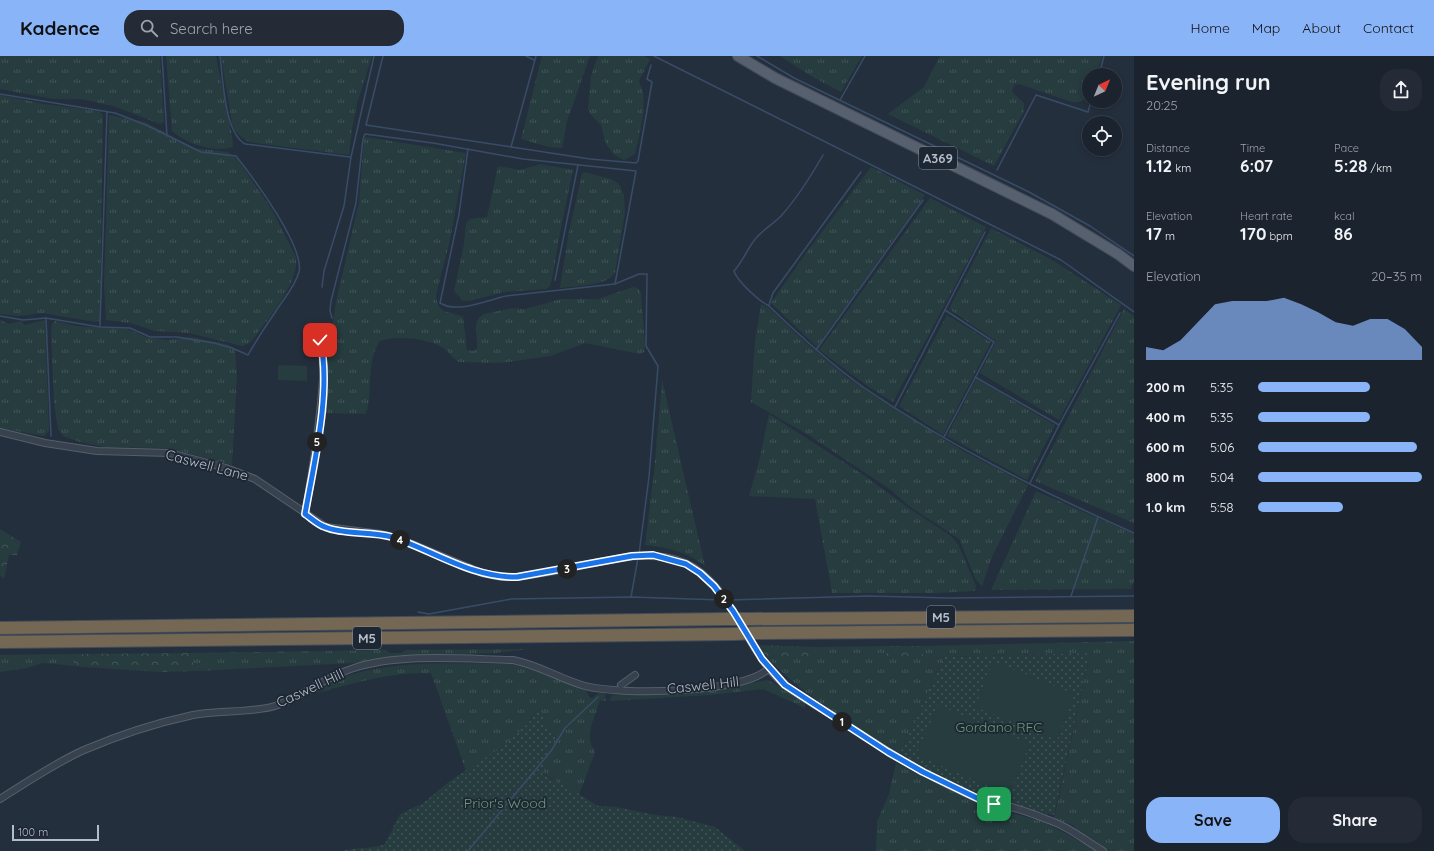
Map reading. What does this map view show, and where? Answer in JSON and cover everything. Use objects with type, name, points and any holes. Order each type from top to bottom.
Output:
[{"type":"highway","name":"M5","points":[[0,628],[726,619],[1134,616]]},
{"type":"highway","name":"M5","points":[[0,642],[1004,630],[1134,630]]},
{"type":"main road","name":"A369","points":[[738,56],[775,78],[1052,214],[1118,254],[1134,266]]},
{"type":"street","points":[[305,514],[320,428],[324,376],[323,350],[320,340],[322,327]]},
{"type":"street","name":"Caswell Lane","points":[[0,432],[45,443],[97,451],[170,453],[226,468],[255,479],[326,527],[381,534],[412,544],[482,573],[502,577],[517,577],[632,556],[653,555],[670,558],[686,564],[700,573],[714,586],[733,611],[752,645],[769,668],[785,685],[888,752],[923,772],[985,802],[1006,806],[1047,819],[1071,829],[1084,840],[1103,851]]},
{"type":"street","name":"Caswell Hill","points":[[0,799],[83,750],[140,728],[194,715],[274,706],[297,696],[331,676],[355,667],[424,658],[513,660],[528,663],[586,686],[633,691],[709,688],[752,679],[762,675],[769,668]]},
{"type":"street","points":[[621,685],[633,676],[633,691]]},
{"type":"green space","points":[[0,56],[160,56],[164,122],[160,124],[113,106],[81,99],[53,99],[0,89]]},
{"type":"green space","points":[[166,56],[216,56],[233,147],[217,149],[201,146],[185,140],[172,131]]},
{"type":"green space","points":[[221,56],[372,56],[357,104],[349,155],[249,142],[243,138],[237,132],[232,123]]},
{"type":"green space","points":[[542,56],[590,56],[567,121],[562,148],[549,147],[521,139]]},
{"type":"green space","points":[[598,56],[644,56],[650,59],[639,81],[643,93],[644,107],[642,124],[635,154],[624,160],[614,155],[606,144],[601,125],[590,114],[588,109],[591,76]]},
{"type":"green space","points":[[780,56],[862,56],[841,92],[811,76]]},
{"type":"green space","points":[[940,56],[1102,56],[1098,68],[1082,68],[1082,100],[1080,102],[1072,102],[1019,84],[1014,85],[1012,92],[1024,103],[1024,111],[994,166],[888,114],[924,87]]},
{"type":"green space","points":[[0,95],[44,104],[99,111],[103,115],[100,320],[96,322],[42,313],[19,316],[0,314]]},
{"type":"green space","points":[[109,115],[145,122],[194,148],[228,152],[238,160],[272,210],[296,257],[296,267],[293,279],[280,302],[250,343],[242,346],[189,333],[155,331],[130,323],[106,320],[104,285]]},
{"type":"green space","points":[[366,137],[466,153],[450,240],[436,295],[437,302],[442,309],[463,317],[467,350],[473,351],[477,349],[476,325],[477,321],[484,314],[512,308],[525,309],[561,299],[598,299],[633,287],[639,289],[641,294],[645,345],[644,352],[640,354],[585,343],[550,356],[500,363],[459,362],[454,359],[447,350],[428,341],[411,338],[387,339],[380,341],[375,349],[371,367],[366,414],[324,413],[330,338],[336,302],[359,202],[364,139]]},
{"type":"green space","points":[[541,164],[573,170],[550,286],[546,289],[505,292],[469,301],[462,300],[454,291],[464,244],[466,223],[470,219],[487,217],[498,166],[520,170]]},
{"type":"green space","points":[[871,167],[925,195],[817,347],[771,303],[809,249]]},
{"type":"green space","points":[[584,172],[611,179],[619,184],[624,195],[625,213],[615,272],[611,277],[599,283],[560,288],[568,236],[582,174]]},
{"type":"green space","points":[[930,198],[986,227],[893,402],[869,387],[819,350]]},
{"type":"green space","points":[[991,228],[1054,261],[1121,305],[1059,420],[980,373],[996,341],[949,309]]},
{"type":"green space","points":[[761,304],[770,309],[806,343],[849,379],[963,451],[1028,485],[992,557],[982,586],[976,580],[959,539],[909,506],[891,490],[810,436],[751,402],[755,341]]},
{"type":"green space","points":[[1124,309],[1134,316],[1134,523],[1035,481]]},
{"type":"green space","points":[[947,315],[991,342],[943,435],[899,406]]},
{"type":"green space","points":[[0,320],[9,324],[21,321],[25,325],[45,320],[49,431],[44,436],[0,428]]},
{"type":"green space","points":[[55,321],[76,326],[128,329],[146,337],[167,340],[191,337],[226,344],[235,349],[237,377],[232,465],[168,448],[104,447],[80,442],[63,436],[58,429],[54,404],[51,331],[52,324]]},
{"type":"green space","points":[[278,365],[307,366],[307,381],[278,380]]},
{"type":"green space","points":[[976,379],[1055,425],[1027,480],[947,436]]},
{"type":"green space","points":[[662,380],[705,566],[692,557],[677,551],[645,545],[654,472]]},
{"type":"green space","points":[[769,414],[862,474],[951,536],[958,544],[976,586],[975,591],[937,593],[832,593],[815,499],[749,496],[760,457]]},
{"type":"green space","points":[[1036,491],[1134,534],[1134,581],[1131,589],[991,590]]},
{"type":"green space","points":[[0,529],[21,542],[17,555],[9,555],[4,579],[0,575]]},
{"type":"green space","points":[[1134,641],[1134,851],[1109,851],[1087,839],[1073,825],[1054,819],[1090,653],[944,657],[900,753],[812,697],[780,671],[766,656],[817,656],[816,647],[885,646],[888,656],[923,656],[921,646]]},
{"type":"green space","points":[[756,645],[816,647],[818,656],[766,656]]},
{"type":"green space","points":[[885,646],[921,646],[923,656],[887,656]]},
{"type":"green space","points":[[528,649],[495,653],[431,655],[355,663],[197,671],[189,653],[386,650],[390,653],[403,653],[405,650]]},
{"type":"green space","points":[[189,653],[197,671],[159,672],[76,666],[73,654]]},
{"type":"green space","name":"Gordano RFC","points":[[1090,653],[1054,815],[1027,810],[1005,802],[992,801],[967,791],[934,775],[900,753],[944,657]]},
{"type":"green space","points":[[73,654],[76,666],[43,663],[27,668],[0,672],[0,655]]},
{"type":"green space","points":[[993,661],[1075,694],[1057,740],[975,707]]},
{"type":"green space","points":[[449,663],[511,664],[530,669],[586,690],[590,698],[593,698],[598,693],[605,694],[606,701],[600,700],[591,726],[590,739],[595,752],[579,795],[563,784],[542,773],[548,750],[556,737],[547,729],[545,720],[537,710],[522,729],[505,745],[466,771],[431,673],[399,674],[311,694],[347,676],[387,667]]},
{"type":"green space","points":[[768,680],[805,701],[805,708],[763,689],[709,695],[610,701],[612,695],[718,689]]},
{"type":"green space","points":[[938,705],[1030,744],[1009,795],[916,755]]},
{"type":"green space","name":"Prior's Wood","points":[[537,710],[544,717],[547,729],[556,737],[548,750],[542,774],[563,784],[598,806],[616,807],[655,815],[677,817],[715,827],[745,851],[342,851],[385,844],[400,814],[422,804],[450,781],[506,744],[530,721]]},
{"type":"green space","points":[[896,763],[955,793],[993,809],[1039,820],[1097,851],[876,851],[877,821],[889,794]]},
{"type":"waterway","points":[[162,56],[167,136]]},
{"type":"waterway","points":[[220,56],[229,117],[238,138],[245,144],[350,157]]},
{"type":"waterway","points":[[322,287],[324,271],[344,206],[351,157],[374,56]]},
{"type":"waterway","points":[[383,56],[366,125],[590,159],[636,163],[638,161],[652,82],[647,79],[651,65]]},
{"type":"waterway","points":[[526,56],[534,60]]},
{"type":"waterway","points":[[511,147],[536,56]]},
{"type":"waterway","points":[[654,56],[1061,260],[1134,312]]},
{"type":"waterway","points":[[757,56],[794,78],[1029,192],[1090,226],[1134,256]]},
{"type":"waterway","points":[[840,100],[865,56]]},
{"type":"waterway","points":[[1101,68],[1104,56]]},
{"type":"waterway","points":[[0,94],[115,113],[146,125],[201,152],[236,156],[276,212],[294,246],[299,261],[299,272],[297,278],[248,355],[232,348],[214,343],[177,337],[150,337],[130,328],[100,327],[46,318],[23,320],[0,316]]},
{"type":"waterway","points":[[997,170],[1036,95],[1088,112],[1089,108]]},
{"type":"waterway","points":[[100,326],[107,112]]},
{"type":"waterway","points":[[332,318],[330,311],[331,301],[356,203],[363,139],[365,134],[433,143],[523,159],[636,171],[615,284],[639,274],[647,274],[646,346],[658,366],[649,477],[639,554]]},
{"type":"waterway","points":[[468,149],[459,214],[440,303],[447,306],[463,307],[506,296],[615,284]]},
{"type":"waterway","points":[[823,155],[814,171],[787,209],[753,242],[734,271],[739,280],[754,295],[769,306],[803,338],[850,378],[895,408],[961,448],[1029,484],[1134,533]]},
{"type":"waterway","points":[[555,280],[578,165]]},
{"type":"waterway","points":[[769,305],[773,293],[861,172]]},
{"type":"waterway","points":[[816,350],[923,200]]},
{"type":"waterway","points":[[895,407],[985,232]]},
{"type":"waterway","points":[[944,437],[994,342],[945,310]]},
{"type":"waterway","points":[[1030,483],[1059,425],[1120,313]]},
{"type":"waterway","points":[[46,318],[51,436]]},
{"type":"waterway","points":[[975,377],[1059,425]]},
{"type":"waterway","points":[[1071,596],[1098,517]]},
{"type":"waterway","points":[[631,597],[638,558]]},
{"type":"waterway","points":[[728,600],[869,596],[949,598],[1134,596]]},
{"type":"waterway","points":[[418,612],[429,614],[511,599],[631,597],[722,600]]},
{"type":"waterway","points":[[468,851],[551,751],[565,728],[598,697]]},
{"type":"route","points":[[320,340],[323,350],[322,354],[324,357],[324,371],[320,428],[305,514],[326,527],[381,534],[412,544],[456,564],[482,573],[502,577],[517,577],[555,571],[632,556],[653,555],[670,558],[686,564],[700,573],[714,586],[733,611],[752,645],[762,659],[785,685],[888,752],[912,764],[940,782],[985,802],[994,804]]}]
